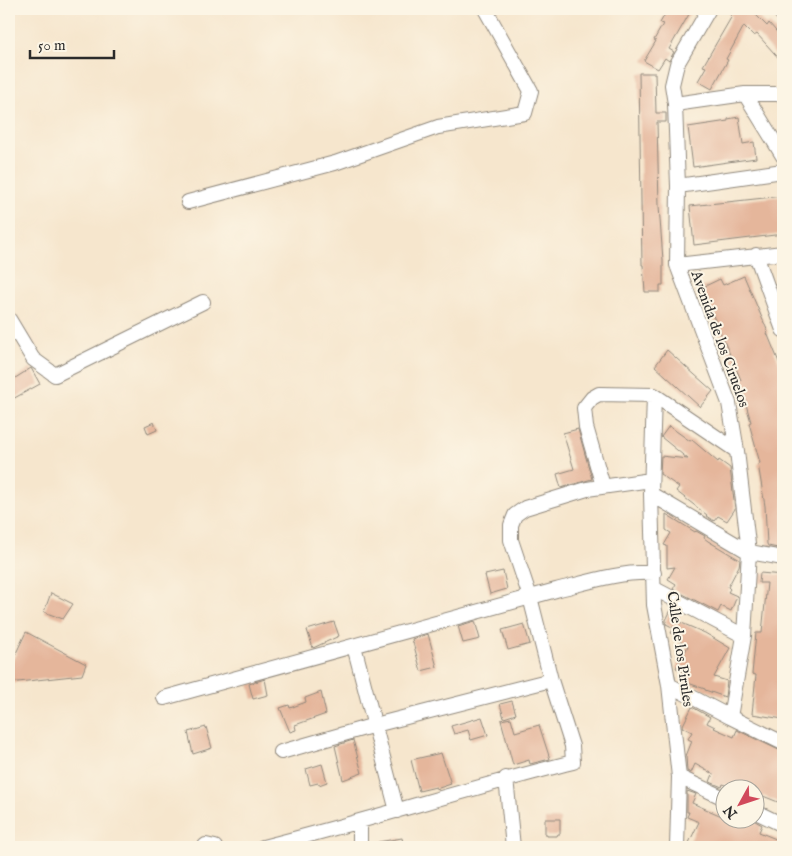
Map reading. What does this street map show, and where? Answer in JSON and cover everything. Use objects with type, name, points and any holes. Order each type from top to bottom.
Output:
[{"type":"street","points":[[188,202],[335,163],[438,127],[525,113],[531,92],[485,9]]},
{"type":"street","name":"Avenida de los Ciruelos","points":[[708,9],[677,64],[672,85],[676,104],[677,265],[728,403],[737,451],[749,552],[744,636],[730,718]]},
{"type":"street","points":[[778,9],[783,15]]},
{"type":"street","points":[[676,104],[745,94],[783,94]]},
{"type":"street","points":[[745,94],[783,156]]},
{"type":"street","points":[[678,186],[783,171]]},
{"type":"street","points":[[677,265],[783,253]]},
{"type":"street","points":[[756,256],[783,330]]},
{"type":"street","points":[[9,319],[34,359],[55,375],[203,302]]},
{"type":"street","points":[[603,486],[586,427],[584,408],[588,402],[599,394],[654,396],[737,451]]},
{"type":"street","name":"Calle de los Pirules","points":[[654,396],[651,487],[654,606],[670,685],[679,777],[677,847]]},
{"type":"street","points":[[263,847],[397,811],[506,778],[573,762],[572,746],[551,680],[530,597],[511,540],[511,525],[515,515],[526,508],[603,486],[651,487],[749,552],[783,558]]},
{"type":"street","points":[[164,698],[530,597],[617,575],[636,572],[654,573]]},
{"type":"street","points":[[655,589],[744,636]]},
{"type":"street","points":[[354,646],[397,811]]},
{"type":"street","points":[[281,752],[375,725],[551,680]]},
{"type":"street","points":[[670,685],[730,718],[783,743]]},
{"type":"street","points":[[679,777],[714,793]]},
{"type":"street","points":[[506,778],[514,847]]},
{"type":"street","points":[[764,816],[783,825]]},
{"type":"street","points":[[360,821],[360,847]]},
{"type":"street","points":[[204,847],[206,845],[215,847]]},
{"type":"building","points":[[668,9],[692,9],[669,49],[674,52],[669,61],[665,58],[658,69],[644,61],[656,41],[654,40],[663,24],[660,23]]},
{"type":"building","points":[[724,9],[750,9],[767,26],[769,23],[783,39],[783,63],[757,34],[754,36],[744,26],[712,89],[698,81],[706,67],[703,66],[732,16]]},
{"type":"building","points":[[639,73],[655,73],[656,113],[666,113],[666,122],[657,122],[659,206],[663,260],[663,285],[660,285],[660,292],[645,292],[642,265]]},
{"type":"building","points":[[739,117],[743,144],[754,142],[756,158],[693,167],[688,127],[728,121],[728,119]]},
{"type":"building","points":[[783,196],[783,234],[694,245],[690,206]]},
{"type":"building","points":[[744,276],[783,372],[783,549],[768,546],[767,544],[765,506],[758,464],[760,463],[749,423],[751,422],[746,401],[738,381],[741,380],[701,288],[720,279],[723,285]]},
{"type":"building","points":[[667,350],[713,391],[700,407],[655,366]]},
{"type":"building","points":[[31,368],[40,384],[9,401],[9,382]]},
{"type":"building","points":[[154,422],[157,430],[148,434],[145,426]]},
{"type":"building","points":[[669,426],[690,441],[692,440],[718,462],[719,460],[730,468],[735,509],[727,521],[718,516],[714,521],[706,516],[676,491],[679,487],[660,474],[661,456],[688,459],[661,437]]},
{"type":"building","points":[[578,429],[592,479],[561,488],[557,474],[574,469],[563,433]]},
{"type":"building","points":[[666,514],[705,536],[704,538],[708,541],[740,560],[739,566],[728,587],[730,589],[728,592],[737,596],[731,611],[721,606],[718,612],[673,589],[676,584],[668,579],[675,567],[667,568],[667,546],[664,545],[671,533],[666,530]]},
{"type":"building","points":[[503,571],[507,589],[490,594],[485,575]]},
{"type":"building","points":[[760,573],[783,575],[783,719],[752,714],[756,675],[752,674],[756,633],[762,633],[767,583],[759,583]]},
{"type":"building","points":[[51,593],[73,604],[63,619],[44,612]]},
{"type":"building","points":[[671,610],[680,615],[677,621],[705,633],[730,648],[714,677],[727,681],[725,697],[681,679],[685,673],[676,668],[688,646],[679,641],[680,637],[671,633],[674,628],[666,624]]},
{"type":"building","points":[[475,621],[480,639],[463,643],[458,626]]},
{"type":"building","points":[[334,622],[339,636],[313,648],[307,630]]},
{"type":"building","points":[[524,624],[530,644],[508,650],[502,630]]},
{"type":"building","points":[[26,632],[86,664],[82,675],[9,683],[9,668]]},
{"type":"building","points":[[428,634],[437,667],[421,671],[412,639]]},
{"type":"building","points":[[265,679],[268,695],[253,699],[249,684]]},
{"type":"building","points":[[321,692],[326,714],[295,725],[296,730],[290,732],[280,708],[289,705],[290,708],[306,702],[305,698]]},
{"type":"building","points":[[512,701],[516,714],[504,718],[500,704]]},
{"type":"building","points":[[692,707],[710,717],[707,723],[714,728],[734,737],[737,730],[783,752],[783,804],[764,796],[764,778],[714,778],[714,784],[710,782],[713,774],[695,764],[691,773],[687,771],[686,756],[692,741],[688,739],[692,732],[682,727]]},
{"type":"building","points":[[482,717],[488,735],[471,740],[468,730],[454,734],[451,726]]},
{"type":"building","points":[[511,718],[515,732],[539,725],[550,759],[530,764],[529,760],[513,765],[501,720]]},
{"type":"building","points":[[206,727],[212,748],[193,754],[188,732]]},
{"type":"building","points":[[353,740],[362,773],[343,780],[335,746]]},
{"type":"building","points":[[441,753],[451,784],[436,789],[436,787],[419,791],[411,760]]},
{"type":"building","points":[[322,764],[327,782],[319,785],[318,783],[310,785],[306,769]]},
{"type":"building","points":[[687,791],[696,794],[692,803],[714,813],[714,828],[761,828],[759,832],[783,842],[783,847],[687,847],[699,822],[687,817],[689,812],[687,812]]},
{"type":"building","points":[[545,819],[560,819],[560,834],[557,836],[547,836],[545,834]]},
{"type":"building","points":[[402,838],[404,847],[378,847],[378,842]]}]
